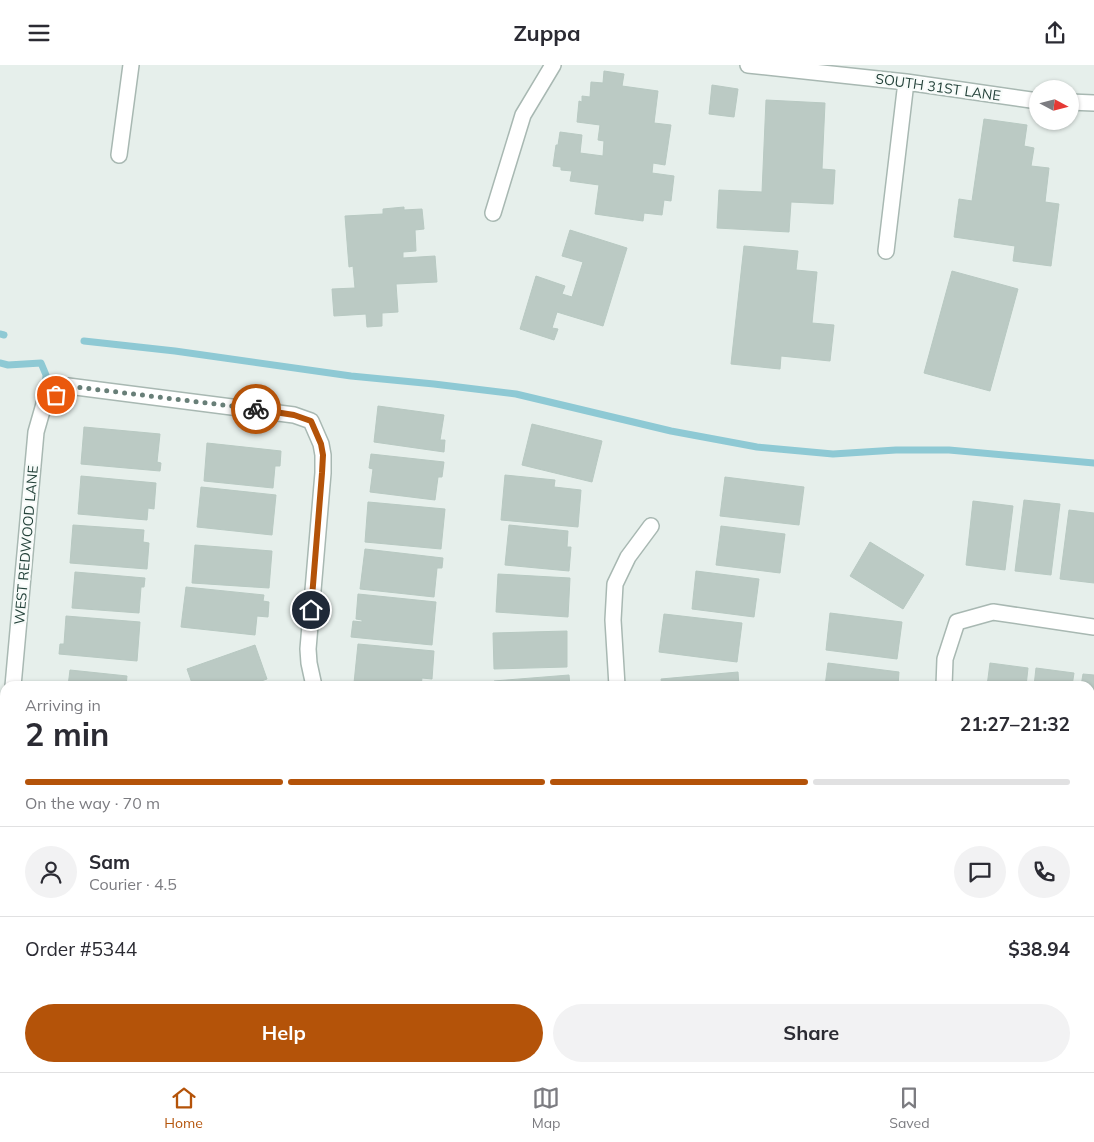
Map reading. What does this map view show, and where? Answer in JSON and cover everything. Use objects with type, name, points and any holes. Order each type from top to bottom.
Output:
[{"type":"street","points":[[119,155],[131,65]]},
{"type":"street","points":[[493,213],[523,115],[553,65]]},
{"type":"street","name":"SOUTH 31ST LANE","points":[[748,65],[906,82],[1029,100]]},
{"type":"street","points":[[886,251],[906,82]]},
{"type":"street","points":[[1079,103],[1094,103]]},
{"type":"street","name":"WEST REDWOOD LANE","points":[[13,681],[36,432],[44,404],[68,386],[294,415],[311,421],[321,444],[323,455],[308,649],[313,681]]},
{"type":"street","points":[[617,681],[613,620],[616,584],[628,557],[651,526]]},
{"type":"street","points":[[944,681],[946,659],[957,622],[993,612],[1094,627]]},
{"type":"building","points":[[604,71],[624,74],[622,86],[658,91],[654,123],[671,125],[665,165],[653,163],[652,173],[674,176],[671,201],[664,200],[662,215],[644,213],[643,221],[595,214],[599,185],[570,181],[572,171],[561,170],[561,167],[553,166],[560,132],[582,135],[580,153],[603,156],[604,141],[598,140],[600,125],[577,122],[579,101],[582,102],[582,96],[590,97],[591,82],[603,83]]},
{"type":"building","points":[[712,85],[738,89],[734,117],[709,114]]},
{"type":"building","points":[[766,100],[825,103],[822,169],[835,170],[833,204],[791,202],[789,232],[717,228],[719,190],[762,192]]},
{"type":"building","points":[[984,119],[1027,125],[1024,146],[1034,148],[1031,166],[1049,168],[1045,202],[1059,204],[1051,266],[1013,261],[1015,246],[954,237],[959,199],[972,201]]},
{"type":"building","points":[[404,207],[404,210],[422,209],[424,229],[415,230],[416,251],[403,252],[403,258],[435,256],[437,282],[396,284],[398,312],[382,313],[382,326],[367,327],[366,314],[334,316],[332,289],[355,288],[353,266],[349,267],[345,216],[383,214],[383,209]]},
{"type":"building","points":[[570,230],[627,248],[603,326],[557,312],[552,328],[558,329],[554,340],[520,329],[536,276],[565,286],[562,294],[572,297],[583,262],[562,256]]},
{"type":"building","points":[[744,246],[798,251],[796,270],[817,272],[812,323],[834,325],[830,361],[781,356],[780,369],[731,364]]},
{"type":"building","points":[[952,271],[1018,289],[990,391],[924,373]]},
{"type":"building","points":[[378,406],[444,415],[440,440],[445,440],[444,452],[374,442]]},
{"type":"building","points":[[532,424],[602,441],[592,482],[522,465]]},
{"type":"building","points":[[84,427],[160,434],[157,462],[161,463],[160,471],[81,464]]},
{"type":"building","points":[[207,443],[281,451],[280,466],[275,466],[273,488],[204,481]]},
{"type":"building","points":[[371,454],[444,462],[442,477],[438,477],[435,500],[370,492],[373,469],[369,468]]},
{"type":"building","points":[[505,475],[555,480],[554,487],[581,490],[578,527],[501,520]]},
{"type":"building","points":[[81,476],[156,483],[154,509],[148,508],[147,520],[78,514]]},
{"type":"building","points":[[725,477],[804,487],[799,525],[720,516]]},
{"type":"building","points":[[201,487],[276,495],[272,535],[197,527]]},
{"type":"building","points":[[1024,500],[1060,504],[1051,575],[1015,571]]},
{"type":"building","points":[[973,501],[1013,506],[1005,570],[966,565]]},
{"type":"building","points":[[368,502],[445,509],[441,549],[365,542]]},
{"type":"building","points":[[1069,510],[1094,513],[1094,583],[1060,579]]},
{"type":"building","points":[[73,525],[144,530],[143,542],[149,543],[147,569],[70,563]]},
{"type":"building","points":[[509,525],[568,531],[567,547],[571,547],[569,571],[505,565]]},
{"type":"building","points":[[721,526],[785,534],[780,573],[716,565]]},
{"type":"building","points":[[870,542],[924,575],[903,609],[850,576]]},
{"type":"building","points":[[195,545],[272,551],[269,588],[192,583]]},
{"type":"building","points":[[365,549],[443,558],[442,568],[437,568],[434,597],[360,589]]},
{"type":"building","points":[[696,571],[759,579],[754,617],[692,609]]},
{"type":"building","points":[[75,572],[145,578],[144,587],[141,587],[139,613],[72,608]]},
{"type":"building","points":[[498,574],[570,578],[568,617],[496,612]]},
{"type":"building","points":[[186,587],[264,595],[263,601],[269,602],[268,617],[257,616],[255,635],[181,627]]},
{"type":"building","points":[[358,594],[436,602],[432,645],[351,637],[353,621],[362,622],[362,620],[356,619]]},
{"type":"building","points":[[830,613],[902,622],[897,659],[826,650]]},
{"type":"building","points":[[664,614],[742,623],[737,662],[659,652]]},
{"type":"building","points":[[66,616],[140,622],[137,661],[59,654],[60,644],[64,644]]},
{"type":"building","points":[[567,631],[567,667],[494,669],[493,633]]},
{"type":"building","points":[[358,644],[434,651],[432,679],[422,678],[422,681],[354,681]]},
{"type":"building","points":[[255,645],[267,679],[261,681],[191,681],[187,669]]},
{"type":"building","points":[[828,663],[899,672],[898,681],[826,681]]},
{"type":"building","points":[[990,663],[1028,668],[1027,681],[988,681]]},
{"type":"building","points":[[1036,668],[1074,673],[1073,681],[1035,681]]},
{"type":"building","points":[[70,670],[127,676],[126,681],[69,681]]},
{"type":"building","points":[[738,672],[739,681],[661,681],[661,679]]},
{"type":"building","points":[[1083,674],[1094,675],[1094,681],[1082,681]]},
{"type":"building","points":[[569,675],[570,681],[494,681]]},
{"type":"waterway","points":[[0,334],[4,335]]},
{"type":"waterway","points":[[84,341],[175,351],[351,376],[516,394],[671,431],[757,447],[833,454],[896,450],[949,450],[1094,463]]},
{"type":"waterway","points":[[0,363],[8,365],[41,363],[46,375],[44,403]]},
{"type":"way so far","points":[[56,395],[68,386],[256,409]]},
{"type":"route","points":[[256,409],[294,415],[311,421],[321,444],[323,455],[322,473],[311,610]]}]
